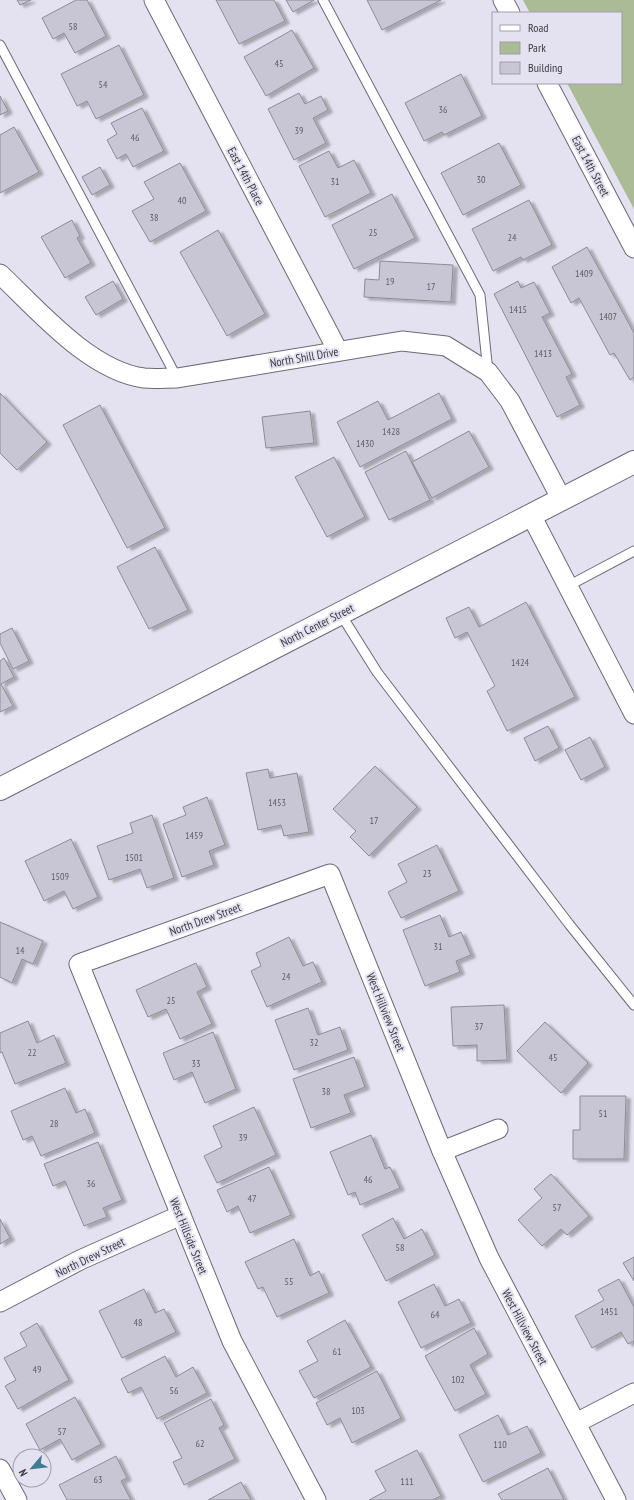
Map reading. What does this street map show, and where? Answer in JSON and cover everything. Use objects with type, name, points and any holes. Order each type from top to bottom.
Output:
[{"type":"street","name":"East 14th Place","points":[[154,0],[338,351]]},
{"type":"street","points":[[503,0],[509,12]]},
{"type":"street","name":"East 14th Street","points":[[548,84],[634,248]]},
{"type":"street","name":"North Shill Drive","points":[[0,274],[74,343],[108,367],[143,378],[177,378],[402,341],[446,346],[488,372],[510,400],[562,500]]},
{"type":"street","name":"North Center Street","points":[[0,789],[634,462]]},
{"type":"street","points":[[531,515],[634,714]]},
{"type":"street","name":"North Drew Street","points":[[79,964],[330,874]]},
{"type":"street","name":"West Hillview Street","points":[[330,874],[442,1151],[489,1258],[616,1500]]},
{"type":"street","name":"West Hillside Street","points":[[79,964],[232,1341],[316,1500]]},
{"type":"street","points":[[442,1151],[498,1129]]},
{"type":"street","name":"North Drew Street","points":[[0,1302],[80,1260],[181,1215]]},
{"type":"street","points":[[576,1423],[634,1393]]},
{"type":"street","points":[[0,1469],[16,1500]]},
{"type":"lane","points":[[323,0],[480,295],[488,372]]},
{"type":"lane","points":[[0,45],[177,378]]},
{"type":"lane","points":[[568,586],[634,551]]},
{"type":"lane","points":[[340,613],[377,672],[569,924],[634,1005]]},
{"type":"green space","points":[[523,0],[634,0],[634,209],[568,84],[622,84],[622,12],[529,12]]},
{"type":"building","points":[[17,0],[31,0],[20,5]]},
{"type":"building","points":[[76,0],[87,0],[106,36],[75,53],[64,33],[53,39],[42,18]]},
{"type":"building","points":[[216,0],[274,0],[285,21],[239,44]]},
{"type":"building","points":[[286,0],[314,0],[293,12]]},
{"type":"building","points":[[367,0],[441,0],[382,30]]},
{"type":"building","points":[[292,30],[314,68],[266,96],[244,57]]},
{"type":"building","points":[[119,45],[144,95],[96,119],[87,101],[77,106],[61,74]]},
{"type":"building","points":[[461,74],[482,116],[444,135],[442,132],[424,141],[405,103]]},
{"type":"building","points":[[299,93],[305,104],[321,96],[328,110],[313,118],[326,143],[294,160],[268,109]]},
{"type":"building","points":[[0,96],[8,111],[0,115]]},
{"type":"building","points":[[142,108],[164,151],[133,167],[126,154],[117,159],[107,140],[117,134],[111,123]]},
{"type":"building","points":[[14,127],[39,172],[0,193],[0,135]]},
{"type":"building","points":[[499,143],[521,185],[463,215],[441,173]]},
{"type":"building","points":[[329,151],[338,168],[354,160],[371,193],[325,217],[299,166]]},
{"type":"building","points":[[180,163],[206,211],[150,242],[132,211],[154,199],[144,182]]},
{"type":"building","points":[[100,167],[110,185],[92,195],[82,177]]},
{"type":"building","points":[[392,194],[415,238],[354,269],[332,225]]},
{"type":"building","points":[[529,200],[552,245],[523,260],[521,257],[493,271],[472,229]]},
{"type":"building","points":[[72,220],[80,236],[77,238],[91,263],[65,278],[41,237]]},
{"type":"building","points":[[218,230],[265,314],[227,336],[180,252]]},
{"type":"building","points":[[587,247],[634,333],[634,377],[630,380],[614,353],[610,355],[579,298],[571,303],[552,267]]},
{"type":"building","points":[[380,261],[453,265],[451,302],[364,297],[365,279],[379,280]]},
{"type":"building","points":[[113,281],[123,299],[96,315],[85,297]]},
{"type":"building","points":[[518,281],[521,288],[534,282],[550,313],[542,317],[572,374],[566,377],[580,405],[557,417],[494,294]]},
{"type":"building","points":[[0,393],[47,442],[17,470],[0,453]]},
{"type":"building","points":[[439,393],[452,419],[360,467],[337,422],[378,401],[388,420]]},
{"type":"building","points":[[100,405],[165,528],[127,548],[63,425]]},
{"type":"building","points":[[310,411],[314,443],[266,448],[262,417]]},
{"type":"building","points":[[469,431],[489,467],[432,498],[412,462]]},
{"type":"building","points":[[406,451],[430,500],[389,520],[365,472]]},
{"type":"building","points":[[334,457],[365,517],[327,537],[295,477]]},
{"type":"building","points":[[155,547],[188,610],[149,629],[117,567]]},
{"type":"building","points":[[526,602],[575,697],[507,731],[487,691],[495,686],[467,632],[455,638],[446,618],[469,607],[479,627]]},
{"type":"building","points":[[12,628],[29,661],[13,669],[0,643],[0,634]]},
{"type":"building","points":[[4,658],[14,677],[1,684],[13,706],[0,712],[0,661]]},
{"type":"building","points":[[548,726],[559,748],[535,761],[524,738]]},
{"type":"building","points":[[590,737],[605,767],[581,780],[565,750]]},
{"type":"building","points":[[375,766],[417,807],[369,856],[350,837],[356,831],[333,809]]},
{"type":"building","points":[[268,769],[270,778],[297,773],[309,832],[284,836],[281,825],[258,830],[246,773]]},
{"type":"building","points":[[207,797],[225,845],[209,851],[214,865],[182,877],[163,824],[186,815],[183,807]]},
{"type":"building","points":[[152,815],[174,878],[147,888],[140,869],[109,880],[97,846],[133,833],[130,823]]},
{"type":"building","points":[[71,839],[98,897],[73,909],[64,891],[44,901],[25,861]]},
{"type":"building","points":[[437,845],[459,891],[401,918],[388,892],[407,882],[398,864]]},
{"type":"building","points":[[440,915],[449,937],[461,932],[471,955],[456,961],[460,972],[425,986],[403,930]]},
{"type":"building","points":[[0,922],[43,941],[33,964],[22,959],[12,983],[0,977]]},
{"type":"building","points":[[289,937],[303,966],[313,962],[322,982],[267,1007],[251,971],[261,966],[256,953]]},
{"type":"building","points":[[196,963],[207,987],[197,992],[212,1024],[180,1039],[166,1009],[148,1017],[136,990]]},
{"type":"building","points":[[504,1005],[507,1060],[477,1061],[477,1045],[453,1046],[451,1007]]},
{"type":"building","points":[[308,1008],[318,1035],[340,1027],[348,1050],[294,1070],[275,1020]]},
{"type":"building","points":[[28,1021],[37,1043],[54,1035],[66,1063],[15,1084],[2,1052],[0,1053],[0,1033]]},
{"type":"building","points":[[545,1022],[588,1063],[561,1093],[517,1051]]},
{"type":"building","points":[[213,1032],[236,1089],[205,1103],[192,1072],[174,1080],[163,1053]]},
{"type":"building","points":[[354,1057],[365,1087],[344,1095],[351,1113],[311,1128],[293,1079]]},
{"type":"building","points":[[65,1088],[76,1113],[85,1109],[95,1133],[41,1156],[32,1136],[23,1140],[11,1111]]},
{"type":"building","points":[[580,1096],[626,1096],[624,1159],[573,1159],[573,1130],[580,1130]]},
{"type":"building","points":[[254,1107],[276,1155],[217,1183],[204,1156],[222,1147],[213,1126]]},
{"type":"building","points":[[371,1135],[385,1169],[390,1167],[400,1188],[360,1205],[355,1192],[348,1195],[330,1152]]},
{"type":"building","points":[[98,1142],[122,1200],[103,1208],[107,1217],[84,1226],[65,1181],[53,1186],[44,1164]]},
{"type":"building","points":[[269,1167],[291,1215],[250,1233],[238,1206],[227,1212],[217,1190]]},
{"type":"building","points":[[551,1174],[589,1216],[567,1235],[561,1229],[542,1246],[518,1220],[542,1198],[534,1189]]},
{"type":"building","points":[[393,1218],[404,1239],[422,1229],[435,1255],[386,1281],[362,1235]]},
{"type":"building","points":[[0,1219],[10,1238],[0,1244]]},
{"type":"building","points":[[294,1239],[310,1276],[319,1271],[329,1293],[277,1317],[263,1287],[258,1289],[245,1262]]},
{"type":"building","points":[[634,1257],[634,1281],[623,1263]]},
{"type":"building","points":[[619,1279],[634,1307],[634,1341],[628,1344],[621,1332],[592,1348],[575,1316],[604,1300],[598,1290]]},
{"type":"building","points":[[434,1284],[445,1306],[459,1299],[471,1323],[421,1348],[398,1302]]},
{"type":"building","points":[[144,1289],[155,1313],[164,1309],[176,1332],[122,1358],[99,1311]]},
{"type":"building","points":[[345,1320],[371,1367],[314,1398],[299,1371],[318,1361],[307,1341]]},
{"type":"building","points":[[37,1323],[69,1380],[18,1409],[5,1386],[16,1380],[4,1358],[27,1346],[20,1333]]},
{"type":"building","points":[[474,1328],[488,1354],[470,1365],[486,1394],[455,1411],[425,1356]]},
{"type":"building","points":[[165,1356],[176,1377],[193,1367],[207,1393],[157,1419],[141,1387],[128,1393],[121,1379]]},
{"type":"building","points":[[377,1371],[401,1418],[352,1443],[340,1418],[327,1425],[316,1403]]},
{"type":"building","points":[[75,1397],[101,1444],[72,1460],[60,1439],[44,1448],[39,1448],[26,1424]]},
{"type":"building","points":[[211,1399],[224,1425],[219,1428],[235,1459],[184,1485],[173,1462],[182,1458],[164,1423]]},
{"type":"building","points":[[498,1415],[508,1435],[527,1426],[541,1453],[483,1482],[459,1435]]},
{"type":"building","points":[[417,1450],[441,1496],[432,1500],[369,1500],[386,1491],[375,1471]]},
{"type":"building","points":[[116,1456],[127,1478],[121,1481],[131,1500],[67,1500],[59,1485]]},
{"type":"building","points":[[548,1468],[564,1500],[502,1500],[498,1494]]},
{"type":"building","points":[[241,1482],[251,1500],[208,1500]]}]
